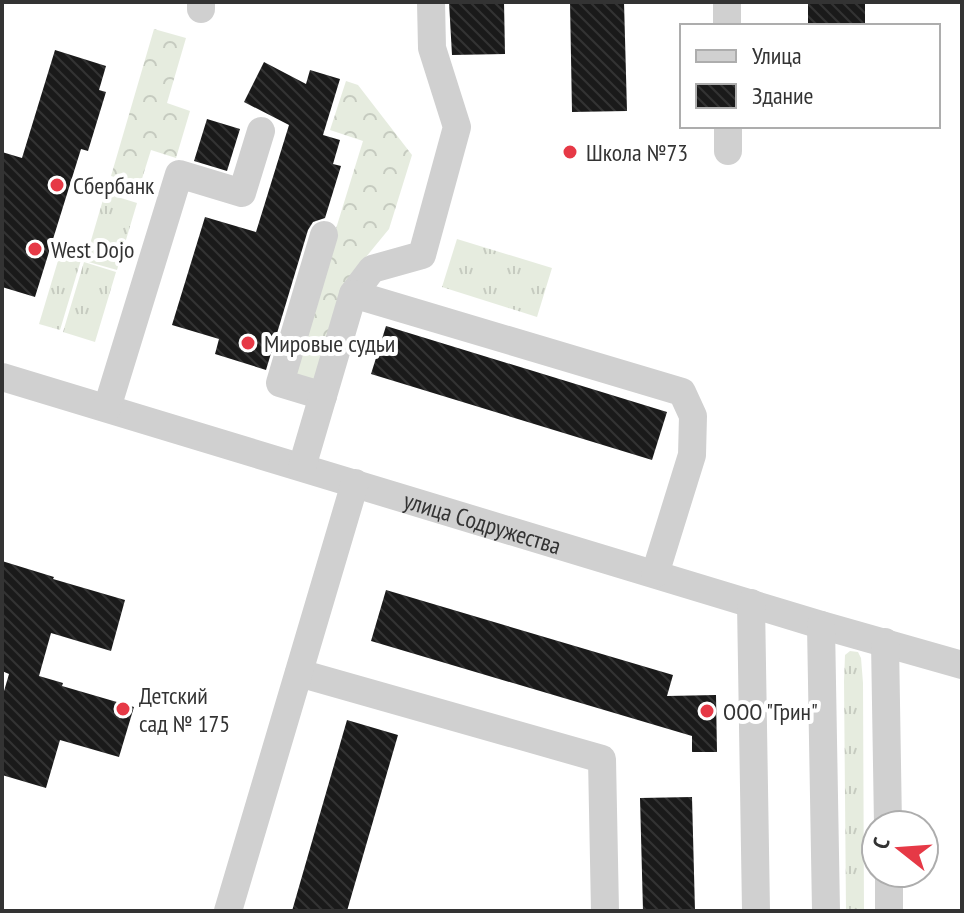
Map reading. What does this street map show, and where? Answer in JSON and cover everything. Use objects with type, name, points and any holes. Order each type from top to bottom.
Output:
[{"type":"street","points":[[302,467],[353,294],[372,269],[422,255],[457,127],[432,48],[431,2]]},
{"type":"street","points":[[727,2],[727,24]]},
{"type":"street","points":[[107,408],[179,174],[242,193],[261,131]]},
{"type":"street","points":[[323,396],[280,383],[324,235]]},
{"type":"street","points":[[353,294],[682,392],[693,416],[692,455],[655,574]]},
{"type":"street","name":"улица Содружества","points":[[2,377],[962,665]]},
{"type":"street","points":[[228,911],[355,483]]},
{"type":"street","points":[[751,603],[756,911]]},
{"type":"street","points":[[821,625],[826,911]]},
{"type":"street","points":[[885,642],[888,809]]},
{"type":"street","points":[[299,673],[602,759],[605,911]]},
{"type":"street","points":[[889,889],[889,911]]},
{"type":"green space","points":[[154,29],[186,38],[167,103],[190,111],[176,158],[151,150],[140,185],[111,176]]},
{"type":"green space","points":[[346,81],[358,85],[412,155],[389,229],[343,285],[313,385],[290,378],[363,141],[330,130]]},
{"type":"green space","points":[[105,193],[137,203],[117,270],[85,261]]},
{"type":"green space","points":[[457,239],[552,268],[537,317],[442,287]]},
{"type":"green space","points":[[60,254],[81,260],[60,330],[39,324]]},
{"type":"green space","points":[[84,262],[116,272],[95,342],[63,332]]},
{"type":"green space","points":[[850,651],[858,652],[863,683],[860,889],[864,889],[864,911],[846,911],[845,655]]},
{"type":"building","points":[[449,2],[504,2],[505,54],[452,55]]},
{"type":"building","points":[[570,2],[624,2],[627,111],[572,112]]},
{"type":"building","points":[[808,2],[865,2],[865,24],[808,24]]},
{"type":"building","points":[[55,50],[106,66],[99,90],[106,92],[88,151],[81,149],[35,297],[2,287],[2,152],[22,158]]},
{"type":"building","points":[[264,62],[306,84],[310,70],[340,79],[323,135],[340,140],[333,164],[341,166],[325,218],[313,222],[308,230],[266,370],[215,354],[219,339],[172,325],[205,217],[256,232],[289,125],[244,102]]},
{"type":"building","points":[[207,119],[240,129],[227,171],[194,161]]},
{"type":"building","points":[[386,326],[667,412],[652,460],[371,374]]},
{"type":"building","points":[[2,561],[125,600],[111,651],[51,633],[39,676],[134,707],[119,757],[60,740],[46,788],[2,775],[2,698],[9,674],[2,671]]},
{"type":"building","points":[[386,590],[673,675],[667,696],[716,695],[717,752],[692,752],[692,736],[371,641]]},
{"type":"building","points":[[347,720],[398,735],[347,911],[292,911]]},
{"type":"building","points":[[692,797],[695,911],[643,911],[640,798]]},
{"type":"place","name":"Школа №73","points":[[570,152]]},
{"type":"place","name":"Сбербанк","points":[[57,185]]},
{"type":"place","name":"West Dojo","points":[[35,249]]},
{"type":"place","name":"Мировые судьи","points":[[248,343]]},
{"type":"place","name":"Детский сад № 175","points":[[123,709]]},
{"type":"place","name":"ООО \"Грин\"","points":[[707,711]]}]
